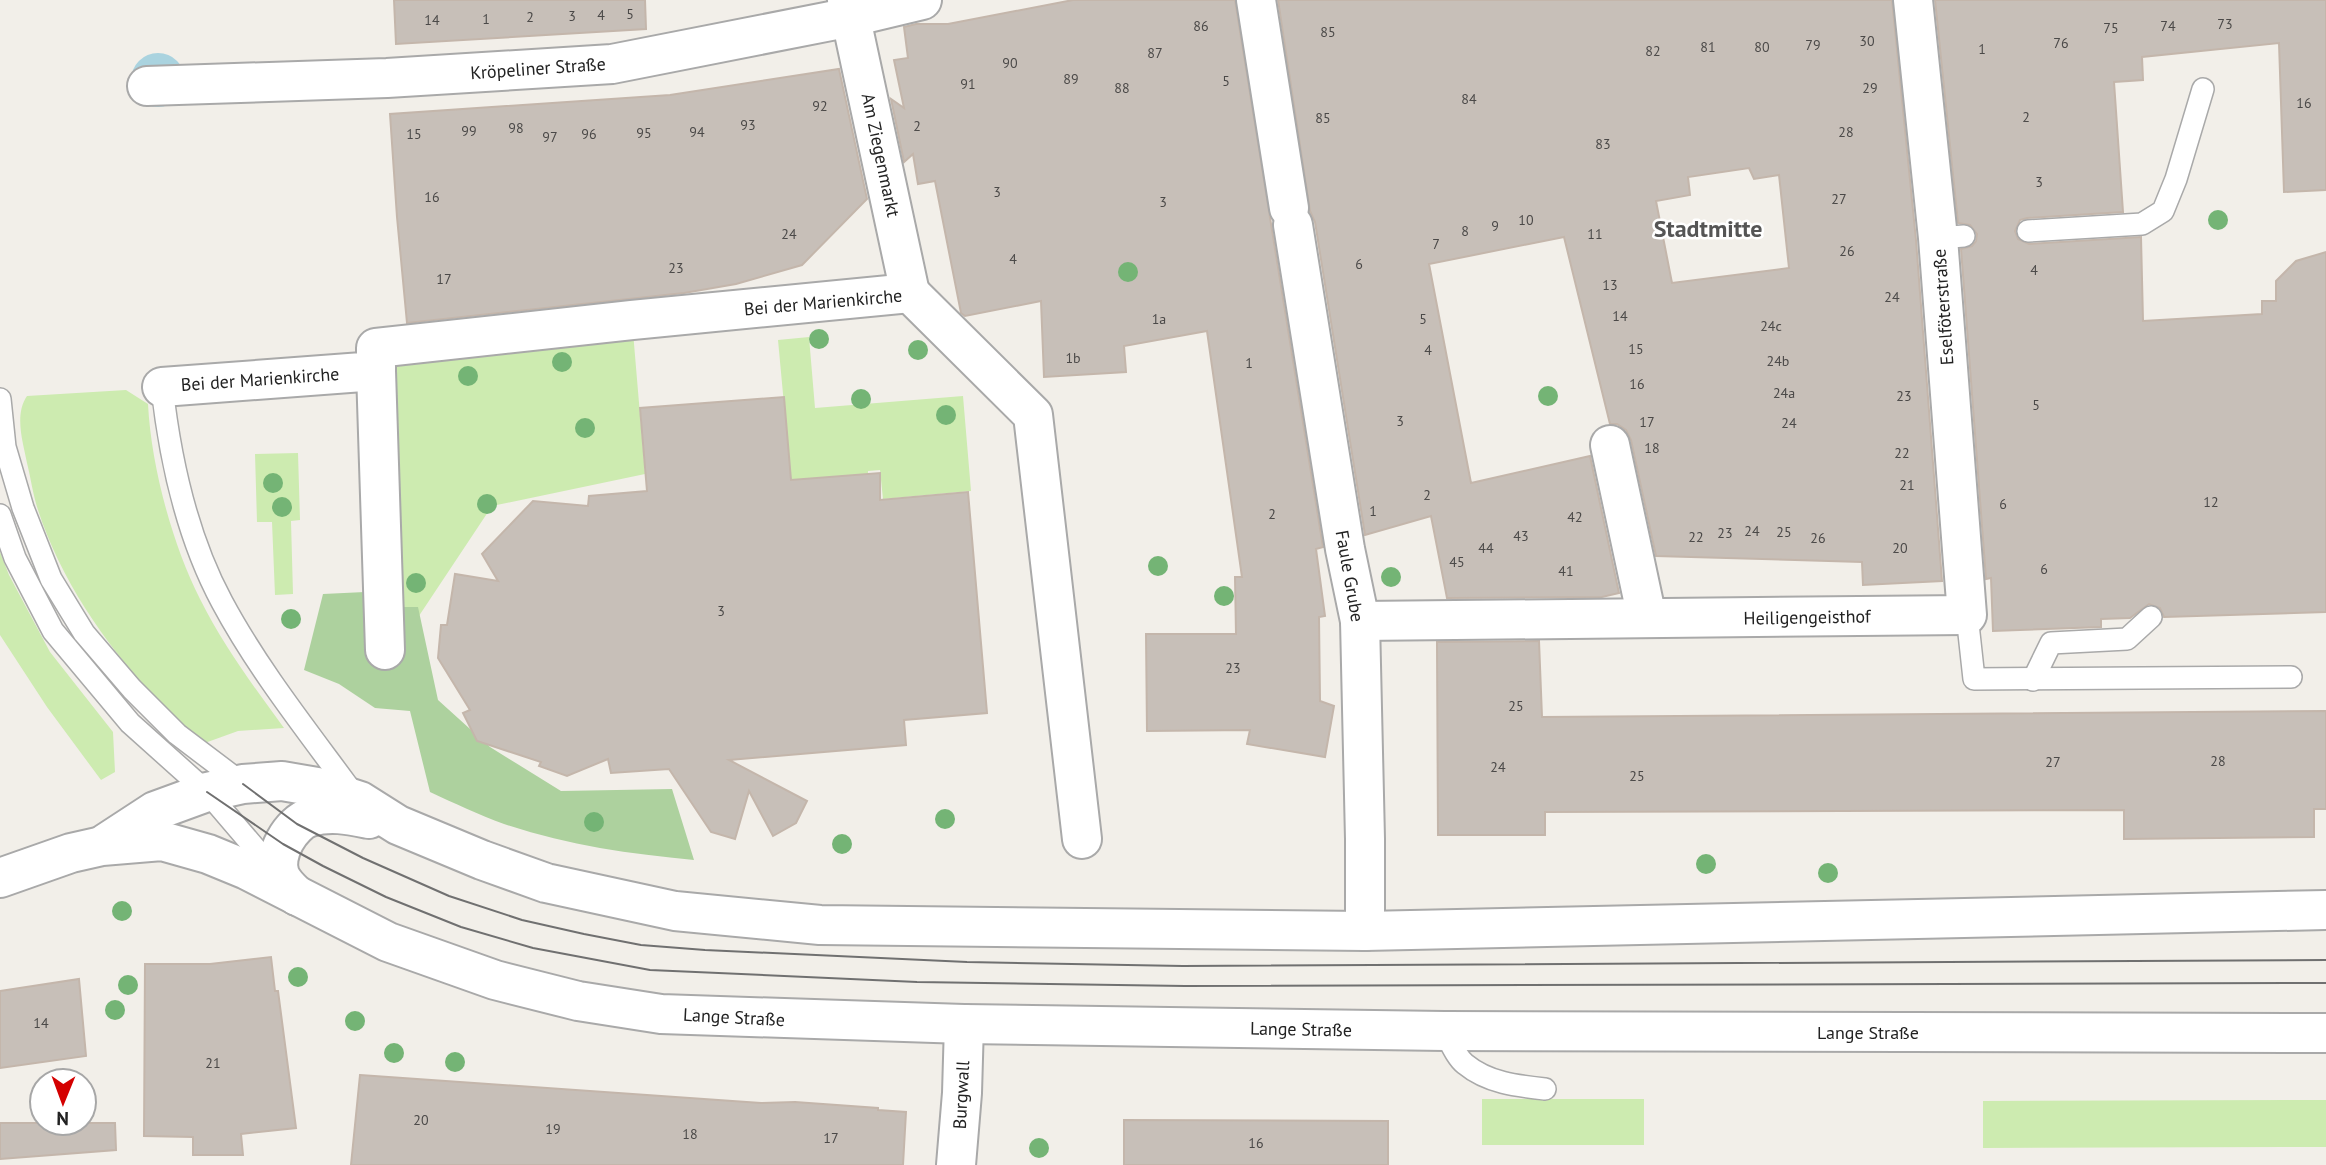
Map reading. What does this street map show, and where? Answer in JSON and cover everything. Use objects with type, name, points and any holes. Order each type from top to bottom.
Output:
[{"type":"street","name":"Kröpeliner Straße","points":[[147,86],[387,78],[612,64],[849,9],[922,0]]},
{"type":"street","name":"Faule Grube","points":[[1256,0],[1345,549],[1360,621],[1365,931]]},
{"type":"street","name":"Eselföterstraße","points":[[1913,0],[1951,237],[1967,615]]},
{"type":"street","name":"Am Ziegenmarkt","points":[[849,9],[910,293]]},
{"type":"street","name":"Bei der Marienkirche","points":[[162,387],[376,371],[376,348],[910,293],[1032,415],[1082,839]]},
{"type":"street","points":[[376,371],[385,650]]},
{"type":"street","points":[[1610,445],[1647,618]]},
{"type":"street","name":"Heiligengeisthof","points":[[1360,621],[1967,615]]},
{"type":"street","points":[[0,878],[71,853],[102,846],[155,811],[225,788],[282,781],[317,786],[360,802],[398,825],[546,883],[675,911],[821,925],[1365,931],[2326,910]]},
{"type":"street","points":[[289,887],[278,868],[283,844],[297,824],[309,817],[337,812],[398,825]]},
{"type":"street","name":"Lange Straße","points":[[102,846],[162,841],[208,854],[289,887],[388,942],[495,980],[578,1001],[661,1014],[964,1024],[1444,1031],[2326,1033]]},
{"type":"street","name":"Burgwall","points":[[956,1165],[964,1024]]},
{"type":"lane","points":[[2028,232],[2142,224],[2163,211],[2176,179],[2203,89]]},
{"type":"lane","points":[[162,387],[170,443],[185,506],[222,601],[262,667],[360,802]]},
{"type":"lane","points":[[0,399],[5,447],[23,508],[51,579],[84,633],[132,689],[225,788],[289,887]]},
{"type":"lane","points":[[0,515],[15,558],[53,631],[130,723],[225,788]]},
{"type":"lane","points":[[1967,615],[1974,679],[2291,677]]},
{"type":"lane","points":[[2033,680],[2051,643],[2127,639],[2151,617]]},
{"type":"lane","points":[[1444,1031],[1464,1063],[1481,1074],[1503,1084],[1545,1089]]},
{"type":"green space","points":[[632,320],[645,474],[492,506],[385,667],[376,371],[397,371],[396,347]]},
{"type":"green space","points":[[809,337],[815,408],[963,396],[971,491],[883,499],[880,470],[868,471],[868,474],[791,480],[778,340]]},
{"type":"green space","points":[[126,390],[148,404],[158,478],[180,554],[190,577],[229,649],[284,728],[238,731],[202,744],[117,654],[85,608],[58,560],[33,493],[20,420],[23,403],[27,396]]},
{"type":"green space","points":[[298,453],[300,520],[291,521],[293,594],[275,595],[272,522],[257,522],[255,454]]},
{"type":"green space","points":[[0,552],[9,575],[50,652],[113,732],[115,772],[101,780],[47,707],[0,635]]},
{"type":"green space","points":[[365,592],[368,607],[418,607],[438,700],[490,747],[561,791],[672,789],[694,860],[622,852],[551,838],[495,820],[430,792],[410,711],[375,708],[339,684],[304,670],[323,594]]},
{"type":"green space","points":[[1482,1099],[1644,1099],[1644,1145],[1482,1145]]},
{"type":"green space","points":[[2326,1100],[2326,1147],[1983,1148],[1983,1101]]},
{"type":"water","points":[[158,53],[177,61],[185,80],[177,99],[158,107],[139,99],[131,80],[139,61]]},
{"type":"building","points":[[394,0],[645,0],[646,29],[396,44]]},
{"type":"building","points":[[1073,0],[1235,0],[1323,547],[1316,549],[1325,616],[1319,617],[1320,701],[1334,706],[1325,757],[1247,744],[1250,730],[1147,731],[1146,634],[1236,634],[1235,577],[1242,577],[1207,331],[1124,346],[1126,372],[1044,377],[1041,301],[965,316],[961,313],[935,181],[918,184],[913,154],[904,162],[891,99],[904,108],[894,60],[908,58],[904,27],[916,24],[948,24]]},
{"type":"building","points":[[1278,0],[1892,0],[1916,240],[1942,581],[1863,585],[1862,562],[1656,556],[1631,440],[1626,430],[1617,424],[1610,424],[1564,237],[1429,264],[1471,483],[1590,456],[1619,593],[1602,597],[1447,598],[1431,516],[1365,535],[1315,222],[1310,211]],"holes":[[[1749,168],[1754,179],[1779,175],[1789,268],[1672,283],[1656,201],[1690,195],[1688,177]]]},
{"type":"building","points":[[1935,0],[2326,0],[2326,190],[2284,192],[2279,43],[2142,57],[2143,80],[2114,82],[2123,212],[2027,218],[2020,220],[2015,231],[2018,239],[2029,244],[2141,237],[2143,321],[2262,314],[2262,301],[2276,301],[2276,281],[2296,261],[2326,252],[2326,612],[2164,617],[2160,608],[2149,604],[2130,618],[2101,619],[2101,627],[1993,631],[1991,578],[1986,579],[1961,249],[1972,246],[1977,234],[1970,225],[1958,223]]},
{"type":"building","points":[[839,69],[867,199],[802,265],[736,284],[684,293],[407,323],[390,114],[670,95]]},
{"type":"building","points":[[784,397],[791,480],[880,473],[880,500],[968,492],[987,713],[904,720],[906,745],[729,760],[807,801],[796,823],[773,836],[749,791],[735,839],[711,832],[669,769],[611,773],[608,759],[567,776],[539,766],[541,762],[477,741],[463,713],[470,710],[438,658],[441,625],[447,625],[455,574],[498,581],[482,554],[533,501],[588,506],[589,496],[647,491],[640,408]]},
{"type":"building","points":[[1539,641],[1542,717],[2326,711],[2326,809],[2314,809],[2314,837],[2124,839],[2124,810],[1545,812],[1545,835],[1438,835],[1437,642]]},
{"type":"building","points":[[271,957],[296,1128],[241,1134],[243,1155],[193,1155],[193,1137],[144,1136],[145,964],[210,964]]},
{"type":"building","points":[[79,979],[86,1056],[0,1068],[0,991]]},
{"type":"building","points":[[360,1075],[761,1103],[795,1102],[906,1112],[903,1165],[351,1165]]},
{"type":"building","points":[[1124,1120],[1388,1121],[1388,1165],[1124,1165]]},
{"type":"building","points":[[0,1123],[28,1123],[28,1137],[98,1137],[98,1123],[115,1123],[116,1150],[0,1159]]},
{"type":"tram line","points":[[243,784],[297,824],[363,858],[449,896],[522,920],[641,945],[967,962],[1183,966],[2326,960]]},
{"type":"tram line","points":[[207,792],[283,844],[386,897],[461,927],[533,948],[650,970],[917,982],[1185,986],[2326,983]]},
{"type":"district","name":"Stadtmitte","points":[[1708,228]]}]
